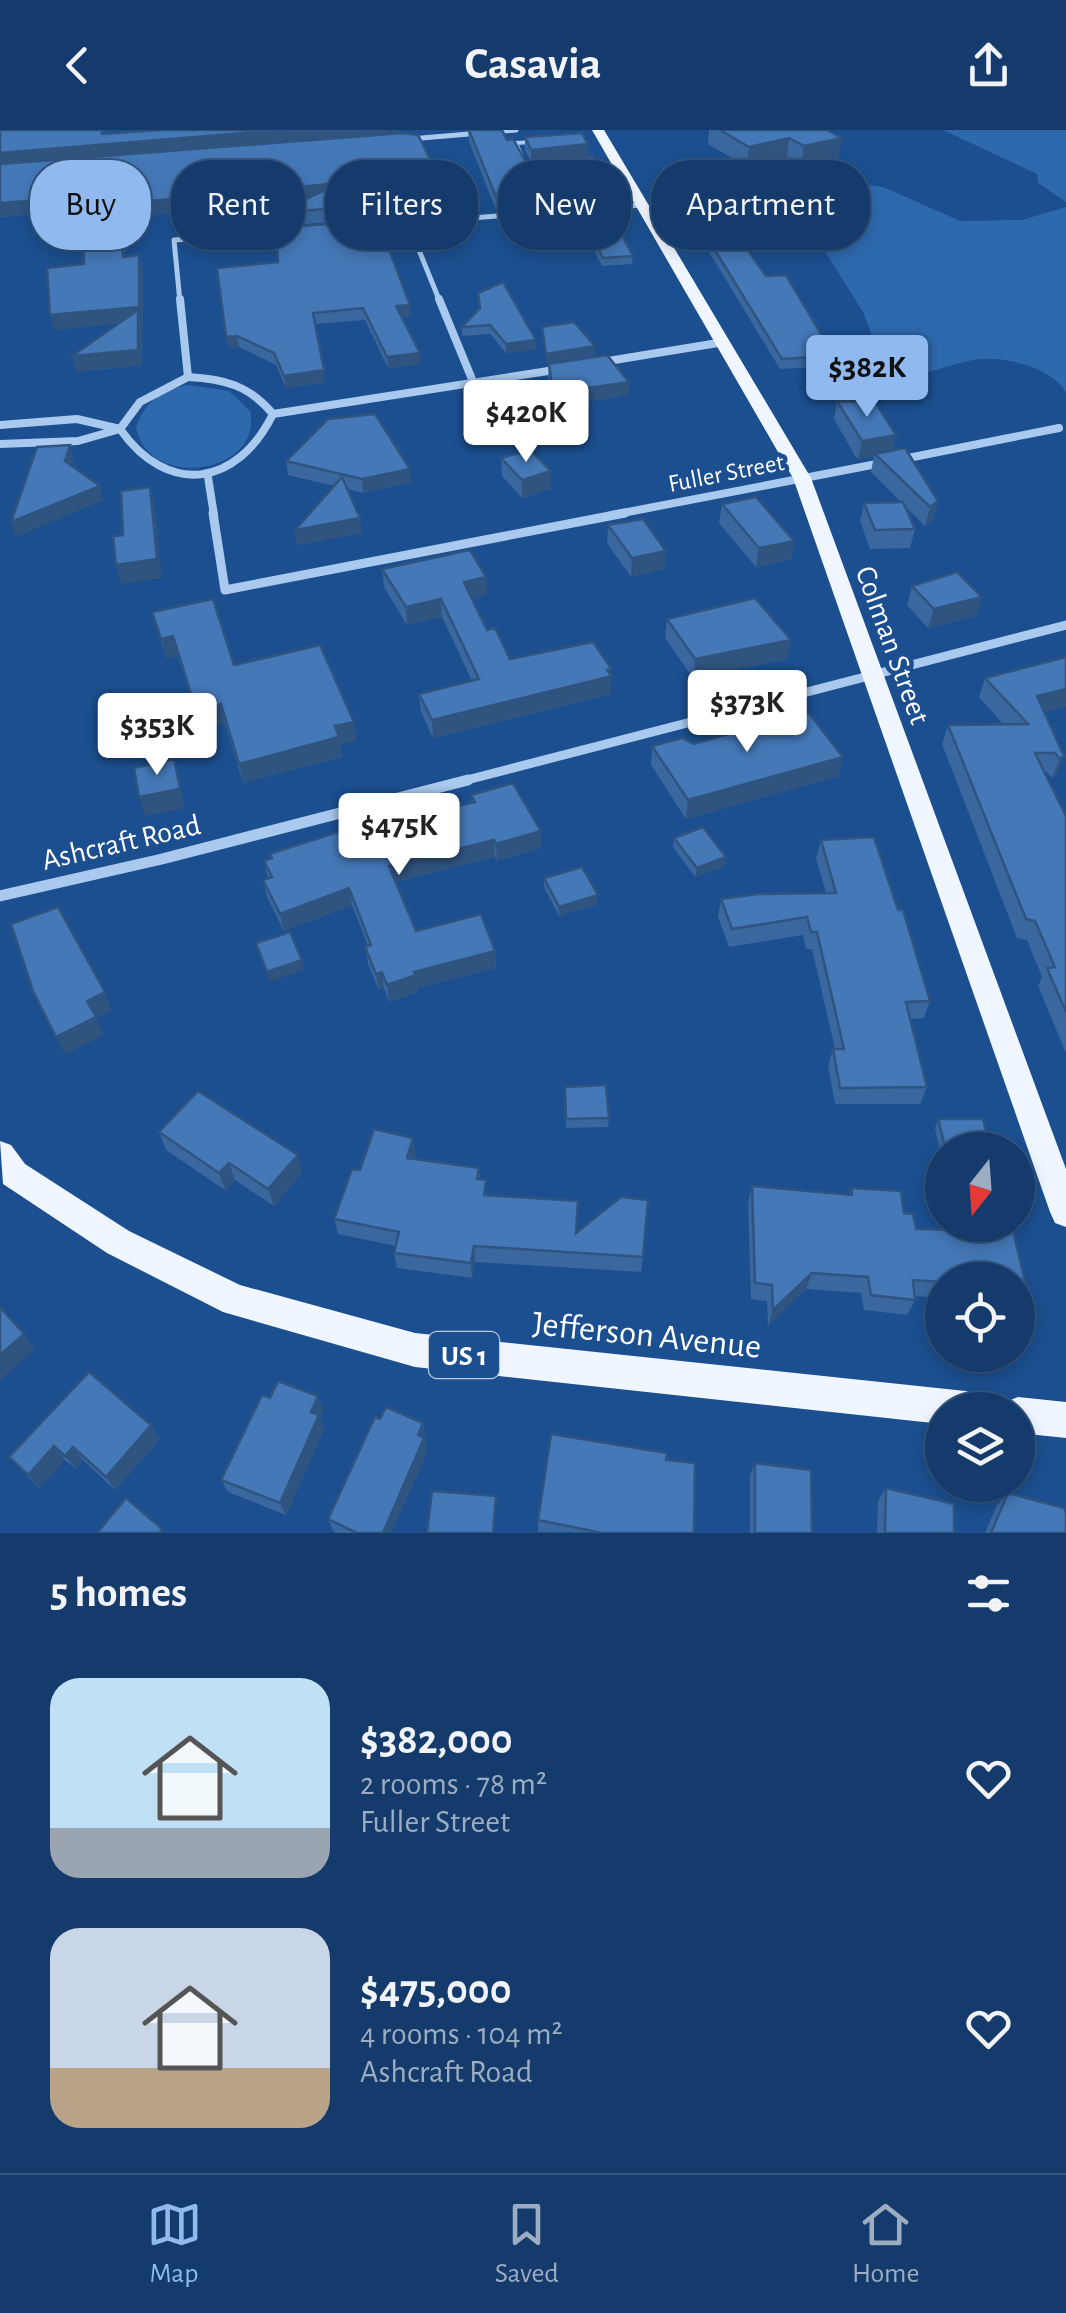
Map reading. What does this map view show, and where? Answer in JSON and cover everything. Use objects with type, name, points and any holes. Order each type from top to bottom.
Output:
[{"type":"main road","name":"Colman Street","points":[[595,135],[607,160],[642,205],[802,478],[1066,1212]]},
{"type":"main road","name":"Jefferson Avenue","points":[[4,1170],[118,1242],[235,1300],[415,1350],[925,1405]]},
{"type":"main road","points":[[1035,1417],[1066,1420]]},
{"type":"street","points":[[397,140],[516,130]]},
{"type":"street","points":[[631,206],[642,205]]},
{"type":"street","points":[[175,250],[188,377]]},
{"type":"street","points":[[419,250],[474,384]]},
{"type":"street","points":[[590,364],[724,342]]},
{"type":"street","points":[[273,414],[570,368]]},
{"type":"street","points":[[120,429],[125,416],[141,401],[188,377],[224,378],[259,394],[273,414]]},
{"type":"street","points":[[0,425],[108,422],[120,429],[130,449],[147,462],[170,472],[208,476],[241,463],[266,437],[273,414]]},
{"type":"street","name":"Fuller Street","points":[[208,476],[224,590],[1059,428]]},
{"type":"street","points":[[0,444],[78,441],[120,429]]},
{"type":"street","name":"Ashcraft Road","points":[[0,896],[181,854],[1066,625]]},
{"type":"lane","points":[[524,160],[516,144],[546,141]]},
{"type":"shaded area","points":[[943,130],[1066,130],[1066,202],[1038,183],[1037,174]]},
{"type":"shaded area","points":[[870,185],[883,187],[960,221],[1022,220],[1066,207],[1066,392],[1037,369],[997,359],[973,360],[910,375],[885,373],[874,367],[876,346],[863,312],[824,250],[870,250]]},
{"type":"shaded area","points":[[188,385],[229,391],[250,411],[250,433],[240,450],[223,461],[181,467],[160,461],[145,447],[136,427],[144,410],[162,394]]},
{"type":"building","points":[[0,130],[102,130],[102,134],[282,130],[0,153]]},
{"type":"building","points":[[469,130],[502,130],[507,140],[513,139],[525,160],[498,160],[496,197]]},
{"type":"building","points":[[720,130],[827,130],[842,138],[804,146],[789,138],[749,147]]},
{"type":"building","points":[[403,133],[418,135],[431,160],[325,160],[325,184],[305,186],[305,160],[171,160],[171,199],[151,201],[151,160],[52,160]]},
{"type":"building","points":[[582,133],[588,144],[531,150],[525,137]]},
{"type":"building","points":[[593,156],[595,160],[548,160]]},
{"type":"building","points":[[30,162],[30,201],[0,203],[0,164]]},
{"type":"building","points":[[325,190],[325,209],[305,211],[305,199]]},
{"type":"building","points":[[325,224],[325,250],[389,250],[410,305],[396,306],[420,353],[387,357],[363,308],[313,313],[324,370],[284,376],[274,353],[237,336],[226,337],[217,268],[278,262],[277,250],[305,250],[305,226]]},
{"type":"building","points":[[84,250],[123,250],[123,257],[139,255],[139,307],[50,315],[47,268],[84,264]]},
{"type":"building","points":[[599,250],[630,250],[633,256],[603,258]]},
{"type":"building","points":[[715,250],[748,250],[766,276],[786,275],[834,356],[782,359]]},
{"type":"building","points":[[503,282],[536,340],[506,344],[490,325],[462,327],[480,308],[478,293]]},
{"type":"building","points":[[138,310],[138,350],[72,356]]},
{"type":"building","points":[[574,322],[595,346],[546,354],[542,327]]},
{"type":"building","points":[[607,355],[629,382],[553,393],[549,364]]},
{"type":"building","points":[[837,401],[875,402],[896,435],[862,441]]},
{"type":"building","points":[[375,414],[410,469],[362,479],[286,461],[328,419]]},
{"type":"building","points":[[70,445],[65,461],[100,486],[11,522],[37,447]]},
{"type":"building","points":[[905,448],[938,501],[930,507],[875,454]]},
{"type":"building","points":[[530,450],[551,471],[522,480],[501,458]]},
{"type":"building","points":[[342,477],[360,518],[295,530]]},
{"type":"building","points":[[150,487],[157,559],[116,565],[113,536],[123,535],[121,491]]},
{"type":"building","points":[[756,497],[794,541],[759,548],[722,504]]},
{"type":"building","points":[[903,502],[915,529],[875,530],[864,503]]},
{"type":"building","points":[[643,519],[666,551],[632,558],[608,525]]},
{"type":"building","points":[[470,550],[486,577],[464,582],[487,630],[495,628],[510,659],[593,642],[611,668],[607,670],[612,676],[432,720],[419,694],[479,679],[441,599],[406,607],[382,569]]},
{"type":"building","points":[[957,572],[982,597],[934,609],[912,586]]},
{"type":"building","points":[[755,598],[791,640],[695,659],[667,619]]},
{"type":"building","points":[[213,599],[234,665],[320,645],[354,722],[335,726],[339,737],[239,764],[221,704],[196,710],[173,636],[161,639],[152,612]]},
{"type":"building","points":[[1066,657],[1066,689],[1037,696],[1064,756],[1060,759],[1055,753],[1035,753],[1066,816],[1066,1012],[1047,968],[1055,967],[1035,921],[1026,919],[948,725],[1028,724],[985,678]]},
{"type":"building","points":[[807,711],[843,757],[688,800],[652,746],[682,738],[694,744]]},
{"type":"building","points":[[174,759],[180,789],[139,797],[134,768]]},
{"type":"building","points":[[513,783],[541,831],[389,866],[416,931],[481,914],[495,951],[414,972],[416,975],[387,985],[382,972],[376,974],[365,947],[371,945],[349,888],[280,914],[263,880],[272,877],[264,861],[272,858],[269,854],[366,823],[368,828],[475,802],[471,795]]},
{"type":"building","points":[[703,827],[726,857],[697,868],[674,838]]},
{"type":"building","points":[[874,837],[898,910],[903,910],[930,1001],[906,1002],[927,1087],[840,1088],[833,1049],[844,1049],[817,932],[811,932],[807,917],[732,929],[721,899],[757,894],[836,893],[821,840]]},
{"type":"building","points":[[582,867],[598,895],[559,907],[544,878]]},
{"type":"building","points":[[58,907],[105,992],[87,1001],[96,1017],[56,1037],[33,991],[11,924]]},
{"type":"building","points":[[290,932],[302,960],[267,972],[256,943]]},
{"type":"building","points":[[606,1085],[609,1118],[566,1119],[565,1087]]},
{"type":"building","points":[[198,1091],[298,1155],[268,1189],[229,1163],[219,1173],[159,1132]]},
{"type":"building","points":[[938,1119],[983,1119],[986,1132],[941,1132]]},
{"type":"building","points":[[374,1129],[413,1138],[407,1158],[479,1168],[477,1179],[486,1180],[484,1195],[578,1201],[576,1233],[621,1197],[648,1200],[643,1257],[474,1246],[471,1263],[394,1253],[399,1232],[334,1219],[352,1169],[360,1170]]},
{"type":"building","points":[[752,1186],[852,1195],[852,1188],[901,1191],[904,1213],[913,1214],[916,1229],[925,1229],[925,1242],[1016,1242],[1020,1262],[925,1262],[925,1281],[913,1280],[915,1300],[871,1295],[868,1277],[812,1273],[773,1310],[772,1285],[755,1283]]},
{"type":"building","points":[[0,1307],[24,1334],[0,1355]]},
{"type":"building","points":[[89,1372],[151,1425],[106,1477],[73,1447],[65,1456],[54,1446],[28,1475],[9,1457]]},
{"type":"building","points":[[278,1381],[318,1396],[311,1412],[319,1415],[280,1503],[221,1480],[262,1395],[270,1398]]},
{"type":"building","points":[[386,1407],[423,1423],[418,1435],[424,1438],[383,1533],[357,1533],[328,1519],[375,1417],[380,1419]]},
{"type":"building","points":[[551,1434],[667,1453],[666,1460],[695,1463],[694,1533],[602,1533],[538,1520]]},
{"type":"building","points":[[755,1463],[811,1470],[812,1533],[755,1533]]},
{"type":"building","points":[[886,1488],[925,1497],[925,1502],[954,1504],[954,1533],[885,1533]]},
{"type":"building","points":[[432,1491],[496,1496],[493,1533],[427,1533]]},
{"type":"building","points":[[126,1498],[162,1529],[159,1533],[97,1533]]},
{"type":"building","points":[[1035,1500],[1064,1508],[1066,1513],[1066,1533],[991,1533],[1004,1502]]}]
